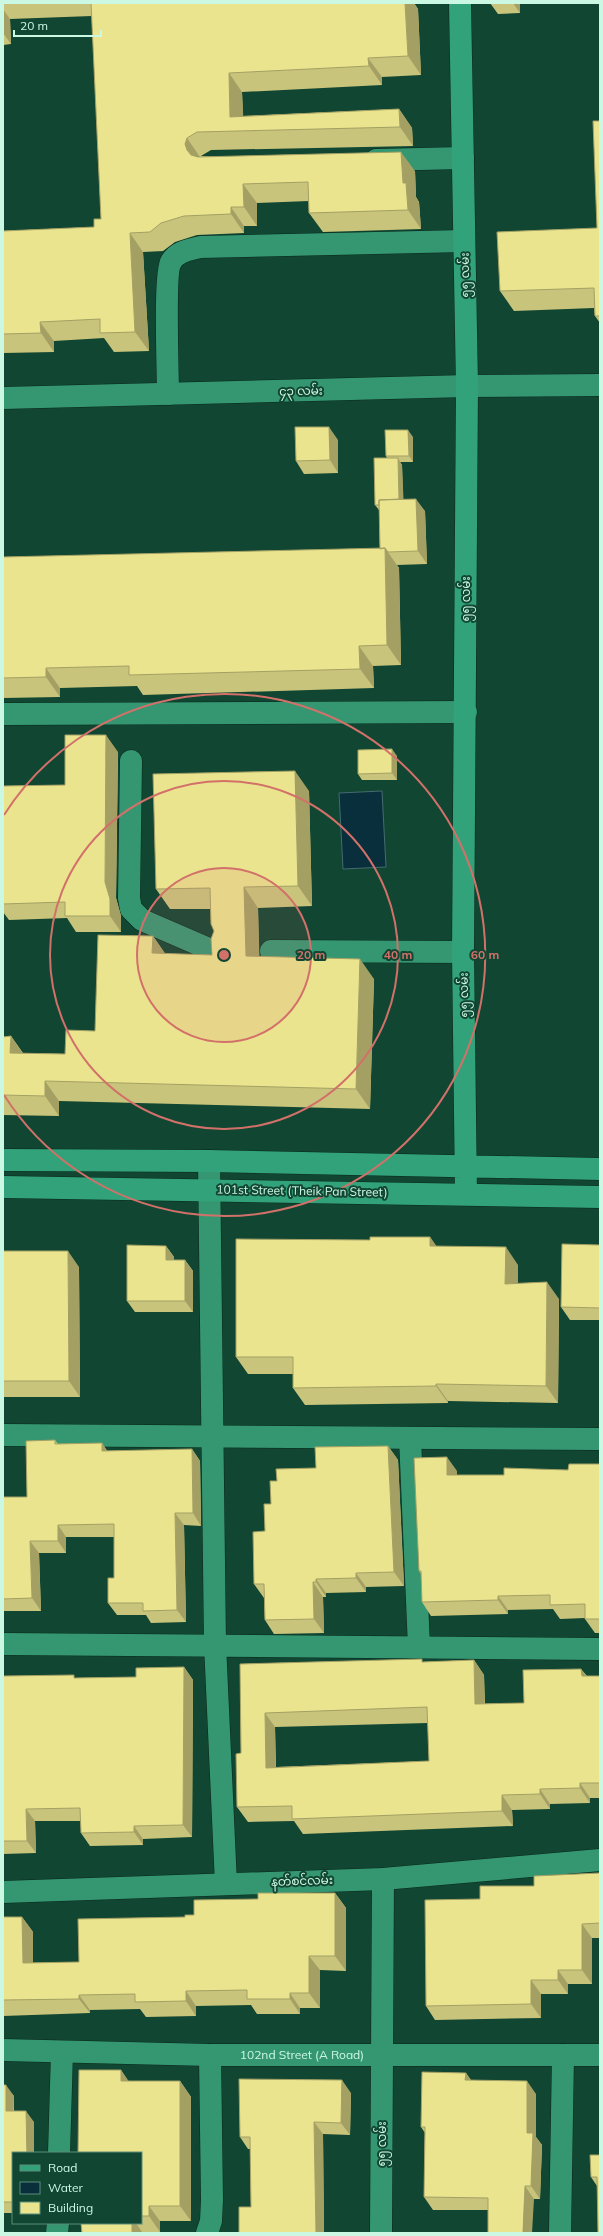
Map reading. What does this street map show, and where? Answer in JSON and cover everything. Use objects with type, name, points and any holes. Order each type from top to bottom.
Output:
[{"type":"main road","name":"၅၅ လမ်း","points":[[460,3],[466,386],[466,712],[463,952],[466,1194]]},
{"type":"main road","points":[[3,1160],[209,1161],[600,1169]]},
{"type":"main road","name":"101st Street (Theik Pan Street)","points":[[3,1187],[600,1197]]},
{"type":"street","points":[[353,160],[463,158]]},
{"type":"street","points":[[168,394],[168,281],[170,262],[182,251],[200,247],[464,241]]},
{"type":"street","name":"၄၃ လမ်း","points":[[3,398],[466,386],[600,385]]},
{"type":"street","points":[[3,714],[466,712]]},
{"type":"street","points":[[131,761],[129,898],[131,908],[142,920],[216,952]]},
{"type":"street","points":[[271,951],[463,952]]},
{"type":"street","points":[[209,1161],[215,1644],[226,1884]]},
{"type":"street","points":[[3,1435],[600,1439]]},
{"type":"street","points":[[410,1438],[419,1647]]},
{"type":"street","points":[[3,1644],[215,1644],[600,1649]]},
{"type":"street","name":"နတ်စင်လမ်း","points":[[3,1892],[383,1879],[600,1860]]},
{"type":"street","name":"၅၅ လမ်း","points":[[381,2233],[383,1879]]},
{"type":"street","name":"102nd Street (A Road)","points":[[3,2050],[210,2054],[600,2055]]},
{"type":"street","points":[[59,2152],[62,2052]]},
{"type":"street","points":[[207,2233],[211,2221],[212,2200],[210,2054]]},
{"type":"street","points":[[560,2233],[563,2055]]},
{"type":"water","points":[[382,791],[386,867],[343,869],[339,793]]},
{"type":"building","points":[[91,3],[405,3],[408,56],[368,58],[369,66],[229,73],[230,117],[399,109],[400,127],[197,132],[187,138],[185,144],[191,155],[198,157],[401,152],[403,183],[406,183],[408,210],[309,213],[308,182],[243,184],[244,207],[231,207],[231,214],[184,216],[161,223],[150,232],[130,233],[135,332],[100,333],[100,319],[40,322],[41,333],[3,334],[3,231],[94,227],[94,219],[101,219]]},
{"type":"building","points":[[593,121],[600,121],[600,316],[595,316],[594,288],[500,291],[497,232],[597,228]]},
{"type":"building","points":[[295,427],[329,427],[330,460],[296,461]]},
{"type":"building","points":[[385,430],[408,430],[409,456],[386,456]]},
{"type":"building","points":[[374,458],[398,458],[399,499],[379,500],[379,505],[375,505]]},
{"type":"building","points":[[416,499],[418,551],[388,552],[385,548],[380,549],[379,500]]},
{"type":"building","points":[[385,548],[387,645],[359,646],[360,669],[129,675],[129,666],[46,668],[46,677],[3,678],[3,557]]},
{"type":"building","points":[[65,735],[106,735],[105,882],[110,899],[110,916],[65,916],[65,902],[3,904],[3,786],[65,785]]},
{"type":"building","points":[[392,749],[392,773],[358,774],[358,750]]},
{"type":"building","points":[[295,771],[298,886],[244,887],[246,956],[360,959],[356,1089],[45,1081],[45,1096],[3,1095],[3,1037],[11,1036],[10,1053],[65,1054],[66,1030],[95,1031],[98,935],[153,936],[152,953],[212,955],[211,939],[214,931],[211,924],[210,888],[156,889],[153,774]]},
{"type":"building","points":[[370,1237],[430,1237],[430,1246],[506,1247],[505,1284],[547,1282],[546,1386],[436,1384],[436,1386],[293,1388],[293,1357],[236,1357],[236,1239],[370,1240]]},
{"type":"building","points":[[562,1244],[600,1245],[600,1308],[561,1307]]},
{"type":"building","points":[[127,1245],[166,1246],[166,1260],[185,1260],[185,1301],[127,1301]]},
{"type":"building","points":[[3,1251],[68,1251],[69,1381],[3,1381]]},
{"type":"building","points":[[55,1440],[55,1444],[102,1443],[102,1451],[192,1449],[193,1513],[175,1513],[177,1610],[143,1611],[143,1603],[108,1603],[108,1578],[114,1578],[114,1524],[58,1525],[58,1541],[30,1541],[32,1598],[3,1599],[3,1497],[27,1497],[26,1441]]},
{"type":"building","points":[[388,1446],[394,1572],[356,1573],[356,1578],[316,1579],[316,1582],[313,1582],[314,1619],[265,1620],[264,1584],[254,1584],[253,1532],[265,1531],[264,1504],[271,1504],[270,1481],[277,1481],[276,1469],[316,1468],[315,1447]]},
{"type":"building","points":[[447,1457],[447,1475],[504,1475],[504,1468],[568,1470],[569,1464],[600,1464],[600,1619],[585,1619],[585,1604],[550,1605],[550,1595],[498,1596],[498,1600],[422,1602],[421,1571],[419,1571],[414,1458]]},
{"type":"building","points":[[422,1659],[422,1662],[474,1660],[475,1704],[524,1703],[523,1670],[581,1669],[582,1676],[600,1676],[600,1783],[580,1783],[580,1788],[540,1789],[540,1794],[502,1795],[502,1811],[292,1819],[292,1806],[237,1807],[236,1754],[241,1753],[240,1664]],"holes":[[[427,1707],[429,1761],[266,1768],[265,1713]]]},
{"type":"building","points":[[184,1667],[183,1825],[134,1826],[134,1832],[81,1833],[80,1808],[26,1809],[27,1841],[3,1841],[3,1676],[74,1675],[74,1678],[136,1677],[136,1668]]},
{"type":"building","points":[[600,1873],[600,1923],[582,1924],[582,1970],[558,1970],[558,1980],[531,1980],[531,2004],[426,2006],[425,1900],[480,1899],[480,1886],[534,1886],[534,1876]]},
{"type":"building","points":[[258,1893],[335,1893],[335,1956],[309,1956],[309,1993],[290,1993],[290,1999],[247,1999],[247,1990],[186,1991],[186,2001],[135,2002],[135,1994],[79,1995],[79,1999],[3,2000],[3,1917],[22,1917],[23,1963],[79,1962],[78,1919],[185,1917],[185,1915],[194,1915],[194,1900],[258,1899]]},
{"type":"building","points":[[79,2070],[121,2070],[121,2081],[180,2081],[180,2206],[149,2206],[149,2216],[142,2216],[142,2152],[78,2152]]},
{"type":"building","points":[[422,2072],[466,2073],[465,2080],[527,2081],[527,2133],[533,2133],[531,2186],[525,2186],[523,2233],[488,2233],[488,2198],[424,2197],[425,2127],[421,2127]]},
{"type":"building","points":[[239,2079],[342,2080],[341,2123],[314,2122],[316,2233],[239,2233],[239,2207],[251,2207],[250,2137],[240,2137]]},
{"type":"building","points":[[3,2085],[6,2085],[6,2111],[26,2111],[27,2152],[12,2152],[12,2202],[3,2202]]},
{"type":"building","points":[[590,2155],[600,2155],[600,2233],[598,2233],[597,2177],[591,2177]]},
{"type":"building","points":[[81,2224],[132,2224],[132,2233],[82,2233]]}]
